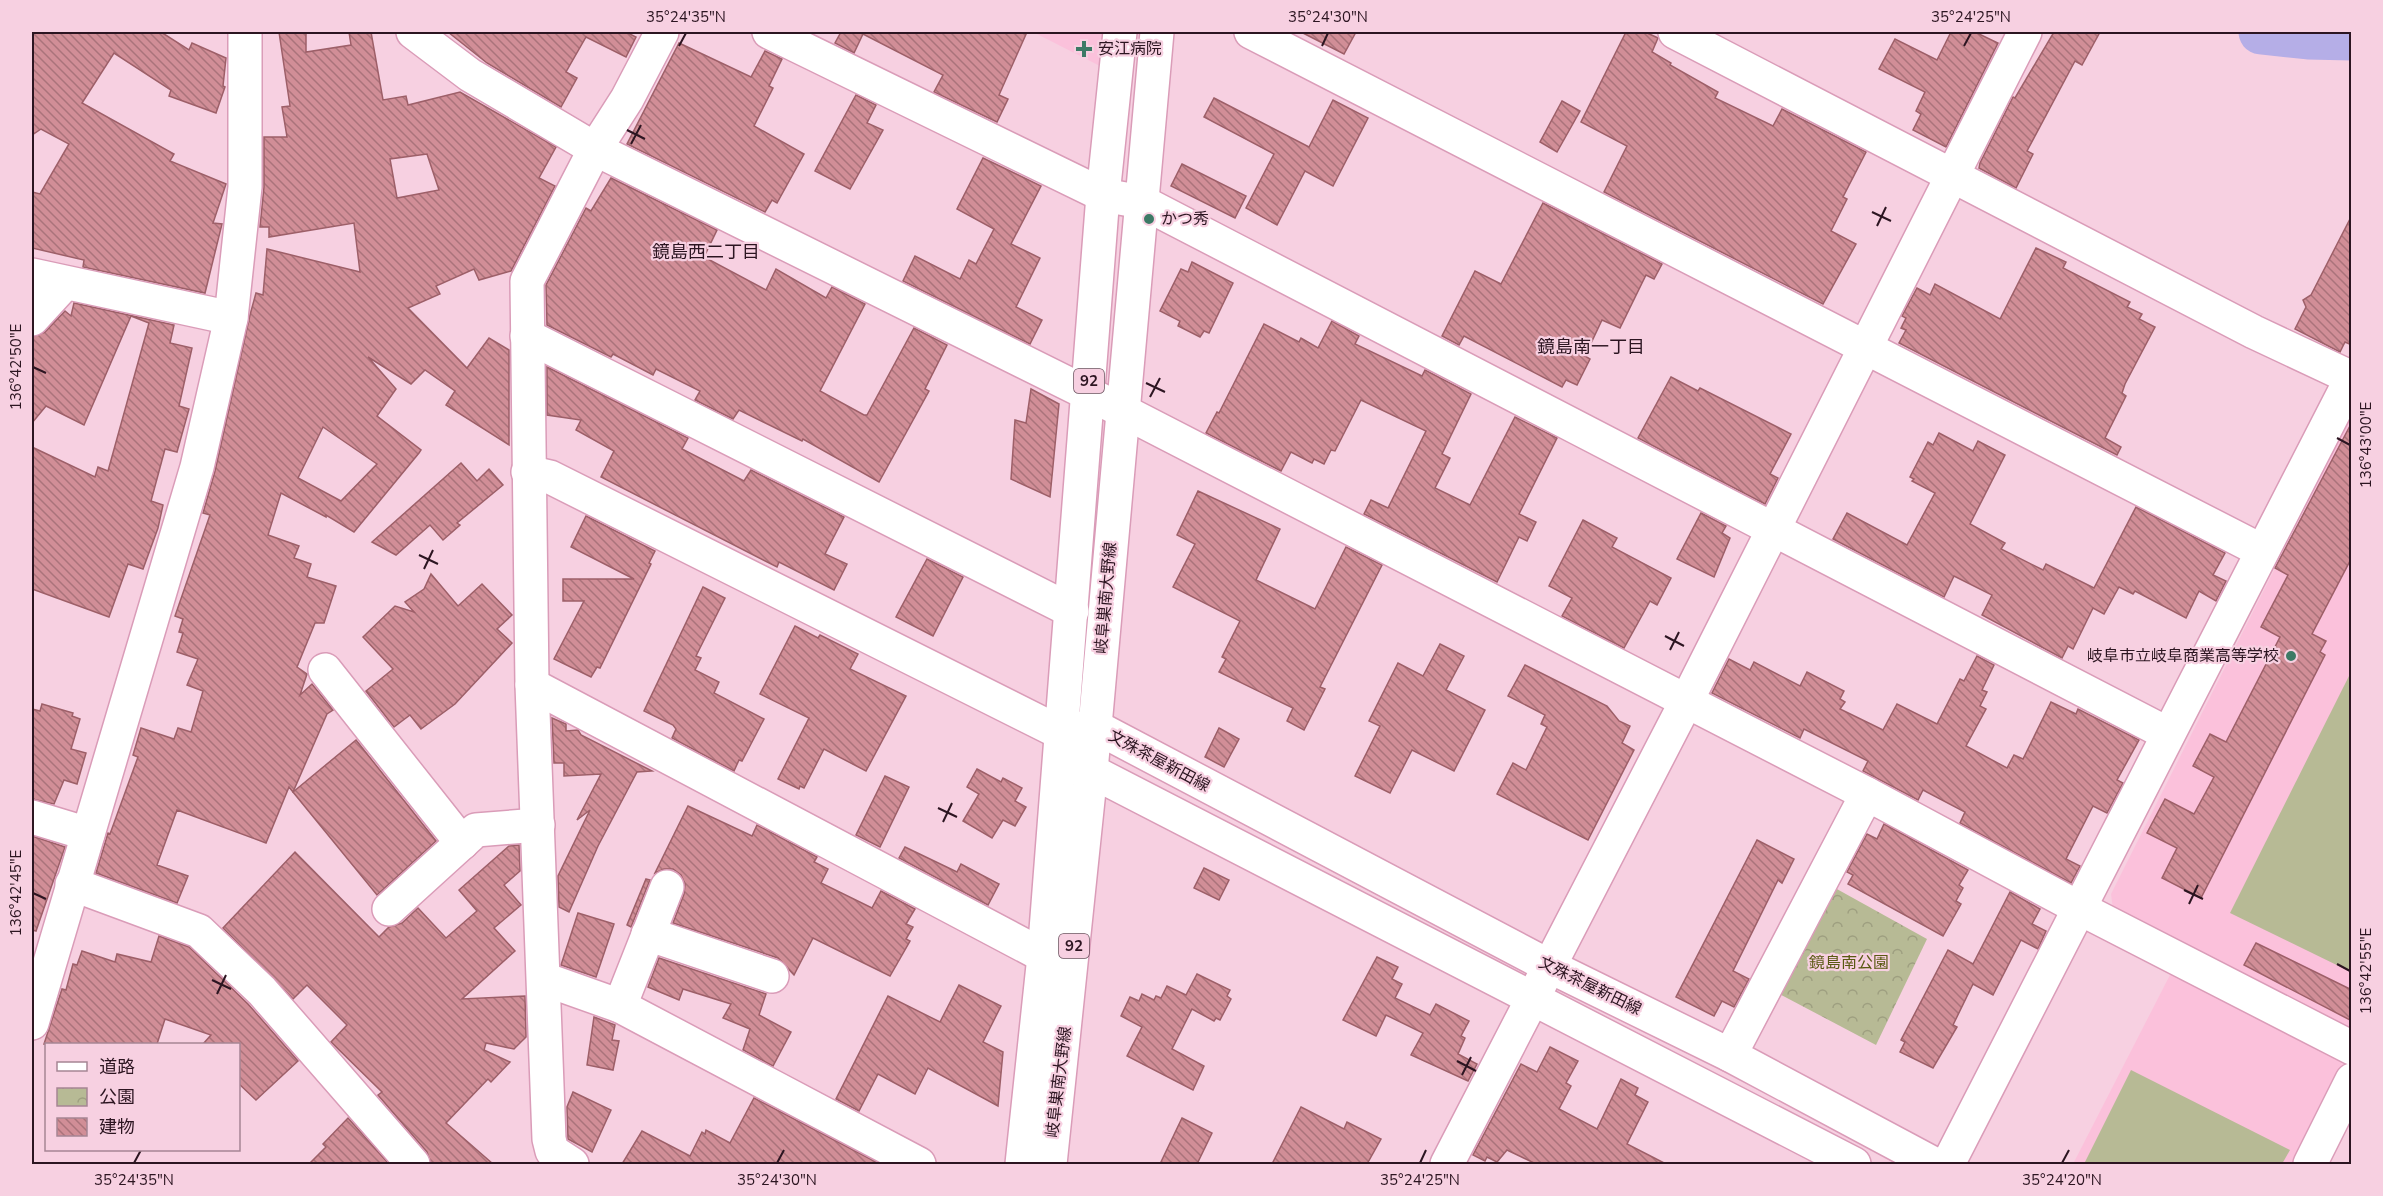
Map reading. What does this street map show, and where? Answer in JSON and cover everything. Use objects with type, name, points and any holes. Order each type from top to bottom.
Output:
[{"type":"street","points":[[32,1023],[197,467],[231,318],[245,186],[245,32]]},
{"type":"street","points":[[413,32],[470,75],[595,149],[1124,411],[1867,794],[2079,908],[2352,1048]]},
{"type":"street","points":[[572,1164],[552,1151],[549,1139],[532,686],[527,282],[595,149],[627,99],[662,32]]},
{"type":"street","points":[[769,32],[1103,195],[1142,202],[1775,528],[2168,734]]},
{"type":"street","name":"岐阜巣南大野線","points":[[1023,1164],[1044,956],[1059,732],[1072,611],[1103,195],[1120,32]]},
{"type":"street","name":"岐阜巣南大野線","points":[[1050,1164],[1091,771],[1157,32]]},
{"type":"street","points":[[1251,32],[2262,551]]},
{"type":"street","points":[[1675,32],[2254,332],[2351,378],[1948,1164]]},
{"type":"street","points":[[1452,1163],[1549,966],[1775,528],[2025,32]]},
{"type":"street","points":[[32,275],[231,318]]},
{"type":"street","points":[[32,319],[65,283]]},
{"type":"street","points":[[527,336],[1072,611]]},
{"type":"street","points":[[528,472],[550,477],[1059,732],[1091,771],[1854,1164]]},
{"type":"street","points":[[325,670],[462,843]]},
{"type":"street","points":[[532,686],[1044,956]]},
{"type":"street","name":"文殊茶屋新田線","points":[[1059,732],[1094,726],[1549,966],[1730,1056],[1934,1164]]},
{"type":"street","points":[[1730,1056],[1867,794]]},
{"type":"street","points":[[32,817],[88,834]]},
{"type":"street","points":[[388,909],[476,830],[538,825]]},
{"type":"street","points":[[72,884],[199,931],[262,991],[413,1164]]},
{"type":"street","points":[[620,1006],[667,887]]},
{"type":"street","points":[[648,934],[772,976]]},
{"type":"street","points":[[544,979],[620,1006],[919,1164]]},
{"type":"street","points":[[2310,1164],[2352,1080]]},
{"type":"shaded area","name":"安江病院","points":[[1033,32],[1103,32],[1100,66]]},
{"type":"shaded area","name":"岐阜市立岐阜商業高等学校","points":[[2351,417],[2351,1031],[2113,910],[2111,894]]},
{"type":"shaded area","points":[[2172,971],[2344,1060],[2349,1071],[2301,1164],[2073,1164]]},
{"type":"green space","points":[[2351,672],[2351,972],[2230,913]]},
{"type":"green space","name":"鏡島南公園","points":[[1826,883],[1927,939],[1876,1045],[1770,989]]},
{"type":"green space","points":[[2131,1070],[2290,1150],[2282,1164],[2084,1164]]},
{"type":"building","points":[[32,32],[161,32],[189,50],[192,43],[226,58],[223,86],[225,87],[216,113],[169,96],[171,90],[114,53],[82,103],[174,154],[170,161],[226,184],[213,223],[222,224],[205,293],[83,267],[84,260],[32,248],[32,192],[40,194],[69,144],[41,129],[32,135]]},
{"type":"building","points":[[279,32],[306,32],[306,52],[351,45],[349,32],[371,32],[383,100],[406,96],[408,105],[460,92],[556,147],[539,178],[555,186],[511,271],[479,280],[474,269],[436,286],[440,294],[408,308],[467,368],[489,338],[509,350],[509,445],[446,405],[455,391],[425,370],[411,384],[368,357],[396,389],[377,416],[421,450],[354,532],[326,515],[326,517],[281,493],[268,535],[299,546],[294,558],[311,564],[307,577],[336,586],[324,623],[315,623],[297,667],[307,674],[300,695],[312,684],[333,710],[327,714],[293,792],[289,787],[266,843],[177,810],[157,865],[188,876],[177,903],[96,873],[108,833],[110,834],[138,757],[133,755],[141,728],[174,739],[178,728],[191,732],[203,691],[187,685],[198,659],[177,652],[183,633],[179,632],[183,619],[175,616],[210,515],[203,513],[215,471],[256,293],[263,295],[267,249],[360,272],[354,223],[269,237],[269,227],[260,227],[264,187],[264,137],[287,137],[282,107],[290,106]],"holes":[[[427,154],[439,190],[397,198],[390,159]],[[323,427],[377,464],[341,501],[298,478]]]},
{"type":"building","points":[[448,32],[626,32],[636,37],[626,57],[586,37],[566,72],[577,78],[561,107],[487,63]]},
{"type":"building","points":[[841,32],[1027,32],[999,95],[1008,99],[997,122],[934,92],[943,75],[863,34],[854,53],[835,43]]},
{"type":"building","points":[[1301,32],[1356,32],[1344,54]]},
{"type":"building","points":[[1626,32],[1645,32],[1658,38],[1652,52],[1718,92],[1715,98],[1773,126],[1782,109],[1866,152],[1843,197],[1847,199],[1831,231],[1856,244],[1823,304],[1604,192],[1627,146],[1581,122]]},
{"type":"building","points":[[1951,32],[1975,32],[1998,43],[1946,147],[1913,130],[1921,114],[1916,111],[1925,92],[1879,69],[1895,39],[1937,60]]},
{"type":"building","points":[[2054,32],[2100,32],[2082,65],[2075,61],[2027,151],[2033,154],[2016,188],[1979,168],[1980,163],[2013,97],[2015,98]]},
{"type":"building","points":[[679,43],[751,77],[765,51],[782,59],[769,86],[773,88],[754,126],[804,154],[777,203],[772,200],[765,212],[627,144]]},
{"type":"building","points":[[856,95],[876,105],[867,123],[883,130],[850,189],[815,171]]},
{"type":"building","points":[[1214,98],[1309,147],[1333,100],[1368,118],[1333,186],[1305,171],[1277,225],[1246,208],[1274,154],[1204,117]]},
{"type":"building","points":[[1562,101],[1580,111],[1557,152],[1540,142]]},
{"type":"building","points":[[983,158],[1041,186],[1011,244],[1040,258],[1016,307],[1042,320],[1030,344],[903,281],[915,256],[960,279],[969,260],[976,264],[994,229],[957,209]]},
{"type":"building","points":[[1182,164],[1246,196],[1235,218],[1171,186]]},
{"type":"building","points":[[611,178],[717,230],[704,257],[766,290],[776,269],[826,298],[832,287],[865,304],[820,391],[864,415],[867,415],[914,328],[947,345],[925,389],[929,391],[879,482],[803,439],[802,441],[739,410],[733,419],[695,400],[700,391],[656,369],[653,375],[613,354],[611,357],[547,325],[546,285],[586,208],[591,211]]},
{"type":"building","points":[[1543,203],[1662,264],[1654,279],[1646,275],[1620,328],[1602,320],[1585,356],[1590,359],[1577,385],[1566,380],[1562,387],[1464,336],[1459,345],[1442,336],[1475,271],[1501,284]]},
{"type":"building","points":[[2352,215],[2352,345],[2345,342],[2340,352],[2295,329],[2306,307],[2303,300],[2311,295]]},
{"type":"building","points":[[2036,248],[2066,262],[2063,268],[2130,302],[2127,307],[2142,314],[2139,319],[2155,327],[2125,384],[2122,393],[2126,396],[2105,438],[2121,447],[2117,455],[1899,343],[1906,330],[1901,328],[1906,318],[1902,316],[1917,288],[1930,295],[1935,284],[2000,319]]},
{"type":"building","points":[[1192,262],[1233,283],[1209,333],[1204,331],[1200,337],[1178,326],[1180,321],[1160,311],[1181,269],[1188,272]]},
{"type":"building","points":[[74,303],[174,325],[170,343],[192,348],[179,406],[189,409],[177,452],[165,449],[151,501],[163,505],[158,528],[143,569],[128,564],[109,617],[32,589],[32,447],[95,477],[98,467],[108,471],[149,323],[131,316],[84,425],[46,406],[32,423],[32,337],[45,332],[65,311],[71,316]]},
{"type":"building","points":[[1332,321],[1359,336],[1355,344],[1422,376],[1425,370],[1471,394],[1442,454],[1450,458],[1435,488],[1470,505],[1515,417],[1557,438],[1519,514],[1536,522],[1527,541],[1519,537],[1497,582],[1364,514],[1371,500],[1388,508],[1426,431],[1361,400],[1335,451],[1331,450],[1324,464],[1314,459],[1312,463],[1291,452],[1281,471],[1206,433],[1217,412],[1219,413],[1264,324],[1299,342],[1301,338],[1318,348]]},
{"type":"building","points":[[547,367],[688,438],[682,449],[744,481],[751,470],[844,517],[825,554],[847,564],[834,590],[779,562],[777,567],[601,477],[614,451],[576,430],[581,420],[547,415]]},
{"type":"building","points":[[1671,377],[1698,391],[1700,388],[1791,434],[1770,474],[1778,478],[1765,504],[1638,438]]},
{"type":"building","points":[[1031,389],[1059,404],[1050,497],[1011,479],[1015,420],[1026,423]]},
{"type":"building","points":[[2352,422],[2352,557],[2312,634],[2326,641],[2320,652],[2325,655],[2201,898],[2162,878],[2177,848],[2147,833],[2165,799],[2194,814],[2214,777],[2193,766],[2210,734],[2226,742],[2280,637],[2261,627],[2288,575],[2275,568]]},
{"type":"building","points":[[1939,433],[1973,451],[1978,441],[2005,455],[1970,524],[2005,543],[2001,549],[2043,570],[2046,564],[2094,588],[2136,507],[2225,553],[2213,575],[2226,581],[2216,601],[2199,591],[2186,618],[2135,591],[2133,594],[2119,587],[2104,614],[2093,608],[2073,649],[2068,646],[2062,658],[1982,615],[1992,595],[1954,576],[1944,597],[1833,539],[1847,513],[1907,545],[1935,493],[1912,481],[1914,479],[1910,477],[1928,442],[1933,445]]},
{"type":"building","points":[[461,463],[477,481],[489,469],[503,485],[457,523],[460,525],[443,540],[430,525],[396,555],[372,542]]},
{"type":"building","points":[[1198,491],[1280,529],[1256,580],[1315,609],[1346,547],[1382,565],[1320,687],[1325,689],[1304,730],[1287,721],[1293,708],[1219,672],[1226,659],[1222,657],[1240,621],[1173,587],[1195,544],[1177,535]]},
{"type":"building","points":[[1701,513],[1726,526],[1722,533],[1730,538],[1714,577],[1677,559]]},
{"type":"building","points":[[586,516],[655,551],[649,563],[651,564],[600,668],[597,667],[591,677],[554,659],[584,601],[563,601],[563,579],[634,579],[571,547]]},
{"type":"building","points":[[1583,520],[1617,538],[1612,547],[1671,578],[1657,605],[1650,601],[1624,648],[1562,616],[1572,598],[1549,586]]},
{"type":"building","points":[[927,559],[963,577],[933,636],[896,617]]},
{"type":"building","points":[[431,574],[458,606],[482,584],[512,615],[497,629],[512,643],[455,704],[421,729],[410,715],[394,727],[366,691],[393,669],[363,637],[395,606],[414,612],[405,602],[424,589]]},
{"type":"building","points":[[703,587],[725,598],[696,656],[701,658],[695,670],[719,682],[714,693],[764,719],[742,761],[739,760],[734,771],[672,738],[676,729],[673,725],[644,711]]},
{"type":"building","points":[[795,626],[818,638],[820,635],[858,654],[850,669],[906,696],[866,771],[824,749],[804,788],[800,786],[799,789],[778,779],[809,718],[760,694]]},
{"type":"building","points":[[1440,644],[1464,656],[1446,690],[1485,710],[1454,771],[1412,750],[1390,793],[1355,776],[1380,726],[1369,721],[1398,663],[1423,676]]},
{"type":"building","points":[[1977,656],[1994,665],[1982,690],[1987,692],[1980,706],[1986,709],[1966,746],[2007,768],[2014,755],[2023,759],[2051,702],[2076,714],[2078,709],[2139,740],[2117,780],[2123,783],[2107,813],[2093,806],[2066,859],[2080,866],[2071,883],[1960,823],[1965,812],[1923,790],[1918,800],[1863,771],[1868,761],[1804,729],[1800,738],[1712,693],[1729,659],[1750,670],[1754,662],[1800,686],[1807,672],[1844,691],[1840,699],[1845,702],[1840,709],[1883,730],[1897,704],[1937,724],[1960,679],[1964,681]]},
{"type":"building","points":[[1525,665],[1607,706],[1619,721],[1630,726],[1622,743],[1634,750],[1588,840],[1497,794],[1513,763],[1526,770],[1547,727],[1541,724],[1545,715],[1508,696]]},
{"type":"building","points":[[42,704],[73,713],[72,716],[80,719],[71,749],[86,753],[77,784],[64,780],[54,804],[32,799],[32,709],[40,711]]},
{"type":"building","points":[[552,718],[566,724],[566,731],[578,730],[581,735],[652,771],[637,772],[598,846],[569,912],[559,907],[558,876],[590,810],[577,820],[601,774],[564,776],[564,763],[554,763]]},
{"type":"building","points":[[1219,728],[1239,739],[1224,767],[1205,757]]},
{"type":"building","points":[[356,740],[436,841],[377,895],[293,792]]},
{"type":"building","points":[[977,769],[1001,782],[1003,778],[1022,788],[1015,801],[1026,807],[1015,826],[1003,820],[992,838],[963,821],[979,794],[967,787]]},
{"type":"building","points":[[885,776],[909,787],[880,847],[856,835]]},
{"type":"building","points":[[688,806],[752,836],[757,825],[817,857],[814,862],[828,869],[821,883],[872,908],[881,891],[915,909],[906,924],[913,927],[906,939],[910,941],[890,976],[813,938],[794,975],[778,958],[673,923],[684,894],[685,884],[681,875],[673,869],[664,869],[655,873]]},
{"type":"building","points":[[1884,824],[1968,870],[1959,885],[1963,888],[1956,901],[1961,904],[1943,936],[1848,884],[1853,875],[1847,872],[1867,834],[1877,839]]},
{"type":"building","points":[[32,836],[65,847],[36,931],[32,930]]},
{"type":"building","points":[[1757,840],[1794,859],[1782,883],[1778,880],[1733,971],[1749,979],[1734,1007],[1722,1001],[1714,1016],[1676,997]]},
{"type":"building","points":[[519,845],[520,871],[504,885],[521,905],[494,928],[515,951],[462,999],[525,996],[526,1037],[514,1049],[486,1043],[484,1050],[510,1062],[491,1082],[488,1079],[446,1123],[493,1164],[431,1164],[427,1152],[378,1095],[382,1092],[331,1042],[347,1025],[307,985],[293,999],[223,928],[295,852],[379,937],[389,927],[402,923],[418,908],[446,938],[477,911],[459,890],[509,846]]},
{"type":"building","points":[[905,847],[957,872],[961,864],[999,884],[988,905],[899,858]]},
{"type":"building","points":[[1204,868],[1229,880],[1219,900],[1194,888]]},
{"type":"building","points":[[646,879],[650,880],[631,927],[627,925]]},
{"type":"building","points":[[2010,892],[2040,909],[2032,924],[2046,931],[2038,949],[2021,940],[1993,995],[1973,984],[1953,1025],[1957,1027],[1933,1068],[1900,1052],[1905,1042],[1901,1040],[1948,950],[1973,964]]},
{"type":"building","points":[[578,913],[614,924],[596,977],[561,965]]},
{"type":"building","points":[[159,936],[189,947],[248,1004],[298,1061],[256,1100],[240,1085],[240,1043],[204,1043],[211,1035],[165,1019],[157,1043],[44,1044],[62,989],[66,990],[73,964],[77,965],[82,951],[115,962],[117,954],[151,962]]},
{"type":"building","points":[[2256,943],[2352,990],[2352,1021],[2244,965]]},
{"type":"building","points":[[1377,957],[1398,967],[1392,979],[1402,984],[1395,998],[1430,1015],[1436,1004],[1469,1021],[1461,1036],[1465,1038],[1458,1054],[1477,1064],[1468,1081],[1411,1055],[1423,1033],[1386,1015],[1376,1036],[1343,1020]]},
{"type":"building","points":[[659,958],[766,994],[759,1015],[791,1032],[773,1066],[743,1050],[750,1029],[723,1018],[731,1004],[683,989],[679,1000],[648,987]]},
{"type":"building","points":[[1197,974],[1230,990],[1227,996],[1231,999],[1220,1020],[1216,1018],[1214,1021],[1192,1009],[1172,1049],[1204,1066],[1193,1090],[1127,1056],[1142,1027],[1121,1016],[1130,997],[1139,1001],[1142,994],[1154,1000],[1156,996],[1161,998],[1167,986],[1186,995]]},
{"type":"building","points":[[959,985],[1001,1006],[983,1042],[1003,1052],[998,1106],[928,1068],[915,1094],[878,1074],[859,1111],[836,1099],[888,996],[940,1022]]},
{"type":"building","points":[[594,1017],[615,1025],[612,1040],[619,1041],[613,1070],[587,1065]]},
{"type":"building","points":[[1550,1047],[1578,1061],[1566,1083],[1571,1086],[1559,1109],[1597,1129],[1621,1079],[1638,1088],[1635,1095],[1648,1102],[1627,1144],[1666,1164],[1536,1164],[1507,1150],[1497,1162],[1487,1157],[1485,1161],[1473,1155],[1521,1064],[1537,1072]]},
{"type":"building","points":[[573,1092],[611,1110],[592,1152],[568,1139],[567,1107]]},
{"type":"building","points":[[754,1098],[880,1164],[622,1164],[642,1131],[690,1156],[702,1132],[705,1134],[706,1130],[730,1143]]},
{"type":"building","points":[[1301,1107],[1344,1129],[1347,1122],[1381,1139],[1367,1164],[1272,1164]]},
{"type":"building","points":[[348,1118],[389,1164],[309,1164],[326,1147],[323,1144]]},
{"type":"building","points":[[1182,1118],[1212,1133],[1197,1164],[1160,1164]]},
{"type":"waterway","points":[[2261,32],[2308,37],[2352,38]]},
{"type":"place","name":"安江病院","points":[[1084,49]]},
{"type":"place","name":"かつ秀","points":[[1149,219]]},
{"type":"place","name":"岐阜市立岐阜商業高等学校","points":[[2291,656]]},
{"type":"district","name":"鏡島西二丁目","points":[[706,252]]},
{"type":"district","name":"鏡島南一丁目","points":[[1591,347]]}]
